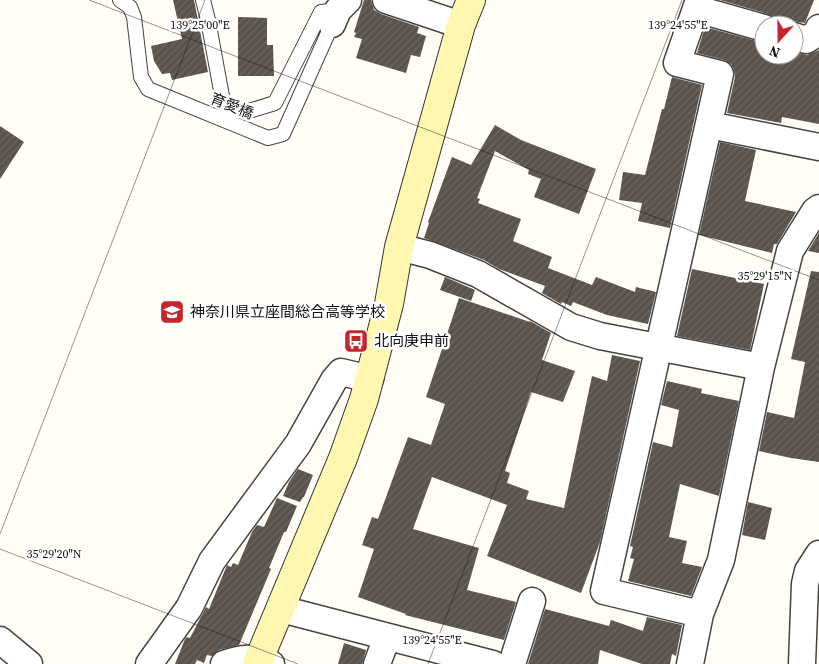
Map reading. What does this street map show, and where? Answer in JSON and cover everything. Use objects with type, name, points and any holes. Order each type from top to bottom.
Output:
[{"type":"street","points":[[386,0],[461,25]]},
{"type":"street","points":[[224,664],[236,660],[262,662],[281,609],[343,458],[370,379],[389,304],[399,247],[461,25],[471,0]]},
{"type":"street","points":[[700,614],[604,592],[720,74],[678,63],[698,4],[754,24]]},
{"type":"street","points":[[804,39],[817,33],[819,28]]},
{"type":"street","points":[[709,125],[819,147]]},
{"type":"street","points":[[690,664],[700,614],[721,560],[761,367],[790,251],[815,211],[819,208]]},
{"type":"street","points":[[399,247],[430,256],[478,274],[571,327],[600,336],[761,367]]},
{"type":"street","points":[[150,664],[189,608],[212,561],[298,444],[334,380],[341,372],[370,379]]},
{"type":"street","points":[[802,664],[804,584],[808,571],[819,554]]},
{"type":"street","points":[[512,664],[532,601]]},
{"type":"street","points":[[281,609],[492,664]]},
{"type":"street","points":[[377,664],[387,637]]},
{"type":"street","points":[[0,640],[30,664]]},
{"type":"lane","name":"育愛橋","points":[[120,0],[130,7],[134,17],[141,77],[148,89],[268,138],[283,134],[339,11]]},
{"type":"lane","points":[[203,0],[224,107],[227,111],[249,111],[276,103],[321,12],[339,11]]},
{"type":"building","points":[[173,0],[194,0],[208,72],[172,80],[170,73],[162,74],[154,61],[151,46],[182,39]]},
{"type":"building","points":[[364,0],[371,0],[374,10],[381,14],[419,27],[417,33],[426,36],[420,57],[411,55],[406,73],[356,58],[362,39],[354,37],[356,33],[354,32]]},
{"type":"building","points":[[720,0],[814,0],[805,23],[804,15],[768,14]]},
{"type":"building","points":[[238,17],[267,18],[267,45],[273,45],[274,76],[238,76]]},
{"type":"building","points":[[705,27],[754,40],[754,65],[804,65],[804,54],[819,50],[819,124],[782,117],[781,123],[727,113],[735,77],[731,64],[724,60],[697,53]]},
{"type":"building","points":[[672,77],[702,85],[670,228],[638,221],[642,203],[619,200],[623,172],[645,175]]},
{"type":"building","points":[[495,125],[521,140],[596,169],[579,214],[534,197],[541,179],[528,174],[529,170],[495,151],[477,198],[480,199],[478,203],[521,219],[513,241],[552,257],[548,268],[592,285],[596,277],[635,292],[636,287],[656,292],[648,324],[607,315],[573,302],[571,306],[562,302],[561,304],[542,293],[545,286],[499,269],[484,260],[424,238],[452,157],[471,165]]},
{"type":"building","points":[[0,126],[24,142],[0,179]]},
{"type":"building","points":[[720,142],[756,150],[745,201],[796,212],[777,244],[774,244],[772,253],[699,235]]},
{"type":"building","points":[[819,233],[819,253],[808,251]]},
{"type":"building","points":[[692,269],[764,284],[750,350],[677,336]]},
{"type":"building","points":[[811,271],[819,272],[819,462],[759,451],[767,412],[794,418],[805,362],[791,359]]},
{"type":"building","points":[[445,277],[475,290],[471,301],[440,290]]},
{"type":"building","points":[[459,298],[530,321],[551,333],[542,360],[575,371],[563,402],[531,392],[505,471],[510,473],[507,483],[529,491],[526,499],[564,508],[592,376],[607,381],[612,355],[640,361],[600,542],[581,593],[487,556],[507,505],[432,477],[413,529],[479,548],[467,590],[516,602],[504,640],[405,615],[358,597],[374,549],[362,545],[372,517],[378,519],[408,437],[431,445],[445,404],[426,397]]},
{"type":"building","points":[[667,381],[702,389],[701,393],[739,401],[719,496],[680,484],[669,537],[687,541],[682,563],[702,567],[691,596],[628,581],[634,559],[630,558],[633,547],[630,546],[653,442],[672,447],[679,410],[661,405]]},
{"type":"building","points":[[298,469],[313,475],[300,502],[283,496],[289,482]]},
{"type":"building","points":[[277,498],[297,506],[286,532],[284,532],[269,568],[271,569],[239,645],[219,650],[212,656],[207,655],[204,663],[197,660],[195,664],[175,664],[185,639],[187,637],[190,638],[206,607],[209,609],[227,565],[231,567],[233,563],[238,565],[252,532],[257,525],[264,527]]},
{"type":"building","points":[[748,502],[772,508],[765,540],[742,535]]},
{"type":"building","points":[[545,609],[609,626],[611,620],[643,631],[647,617],[682,625],[676,656],[672,654],[670,664],[642,664],[600,650],[598,664],[528,664]]},
{"type":"building","points":[[344,643],[366,650],[362,664],[338,664]]},
{"type":"place","name":"神奈川県立座間総合高等学校","points":[[172,312]]},
{"type":"place","name":"北向庚申前","points":[[356,341]]}]
